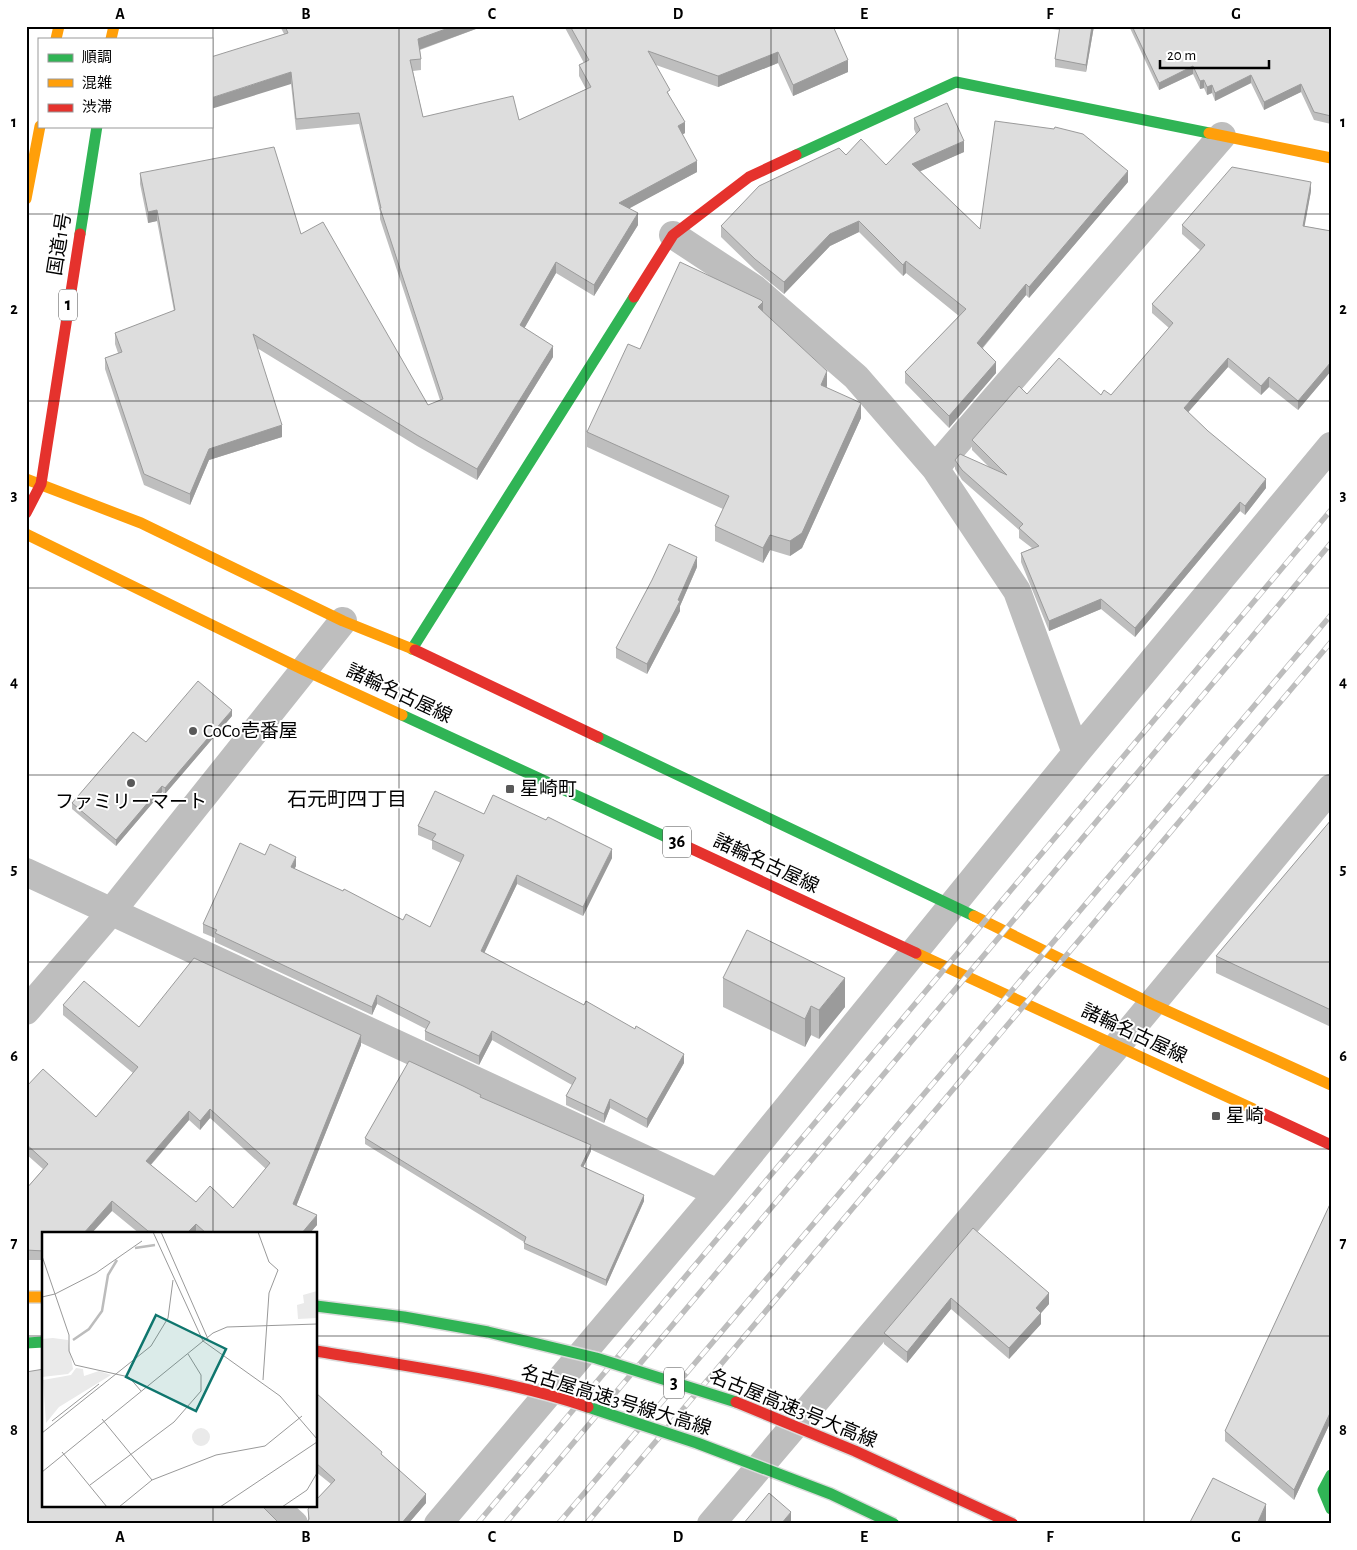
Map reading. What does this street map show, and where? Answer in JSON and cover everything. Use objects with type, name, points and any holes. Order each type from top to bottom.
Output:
[{"type":"main road","points":[[412,649],[673,235],[749,177],[956,82],[1331,158]]},
{"type":"main road","points":[[26,199],[40,128]]},
{"type":"main road","name":"国道1号","points":[[26,513],[41,484],[97,128]]},
{"type":"main road","name":"諸輪名古屋線","points":[[26,479],[141,522],[343,621],[412,649],[952,904],[1152,1004],[1331,1085]]},
{"type":"main road","name":"諸輪名古屋線","points":[[26,534],[304,670],[1331,1145]]},
{"type":"main road","points":[[26,1297],[42,1297]]},
{"type":"main road","name":"名古屋高速3号大高線","points":[[318,1306],[404,1317],[488,1332],[596,1358],[632,1369],[730,1400],[855,1451],[1013,1524]]},
{"type":"main road","points":[[26,1343],[42,1342]]},
{"type":"main road","name":"名古屋高速3号線大高線","points":[[318,1351],[454,1374],[562,1398],[698,1443],[830,1494],[894,1524]]},
{"type":"street","points":[[935,468],[1222,136]]},
{"type":"street","points":[[673,235],[755,289],[856,377],[935,468],[1017,591],[1076,753]]},
{"type":"street","points":[[438,1524],[718,1193],[952,904],[1331,446]]},
{"type":"street","points":[[26,1011],[111,912],[343,621]]},
{"type":"street","points":[[711,1524],[1117,1046],[1331,788]]},
{"type":"street","points":[[26,872],[718,1193]]},
{"type":"street","points":[[26,1291],[42,1304]]},
{"type":"street","points":[[276,1508],[294,1524]]},
{"type":"building","points":[[285,26],[454,26],[418,39],[421,59],[410,60],[423,117],[513,96],[519,120],[591,87],[579,65],[589,60],[570,26],[833,26],[848,60],[793,85],[778,52],[718,76],[648,51],[670,90],[667,92],[685,122],[678,126],[697,161],[619,203],[638,213],[594,285],[556,262],[520,325],[553,346],[477,469],[417,435],[253,334],[282,425],[209,449],[190,494],[144,474],[105,358],[122,352],[115,333],[175,310],[157,210],[148,212],[140,173],[274,147],[301,234],[323,222],[428,405],[443,399],[380,208],[359,113],[296,119],[291,72],[212,98],[212,57],[288,33]]},
{"type":"building","points":[[1060,26],[1092,26],[1086,65],[1055,59]]},
{"type":"building","points":[[1132,26],[1331,26],[1331,116],[1314,112],[1301,84],[1264,102],[1251,75],[1215,93],[1212,85],[1207,87],[1204,80],[1200,81],[1193,66],[1159,83]]},
{"type":"building","points":[[947,103],[964,141],[912,164],[980,229],[995,121],[1054,129],[1055,127],[1083,134],[1128,171],[1029,287],[1026,284],[977,343],[996,362],[949,416],[905,372],[966,309],[906,261],[903,265],[859,221],[830,234],[784,282],[755,259],[721,226],[759,186],[839,148],[846,155],[861,139],[886,165],[920,130],[914,118]]},
{"type":"building","points":[[1232,167],[1311,182],[1303,226],[1331,231],[1331,362],[1298,401],[1269,377],[1261,386],[1228,358],[1184,408],[1208,431],[1266,479],[1245,506],[1240,502],[1135,628],[1101,599],[1049,621],[1021,553],[1039,546],[1019,528],[1023,524],[962,470],[955,460],[960,454],[1007,475],[972,440],[1019,386],[1027,394],[1059,358],[1101,395],[1104,390],[1111,395],[1173,323],[1152,304],[1205,245],[1182,225]]},
{"type":"building","points":[[680,262],[761,300],[763,302],[758,307],[827,371],[821,385],[861,403],[802,533],[790,541],[770,535],[763,548],[715,526],[729,496],[587,432],[628,344],[640,349]]},
{"type":"building","points":[[669,544],[697,557],[678,600],[680,601],[647,664],[616,648]]},
{"type":"building","points":[[198,681],[232,710],[165,788],[162,786],[116,840],[72,803],[133,732],[146,742]]},
{"type":"building","points":[[435,791],[484,814],[493,795],[546,820],[548,817],[612,849],[583,907],[517,875],[481,951],[584,1005],[586,1001],[635,1029],[636,1026],[684,1054],[647,1119],[610,1099],[604,1114],[566,1096],[576,1078],[492,1031],[479,1056],[425,1031],[430,1022],[377,995],[372,1007],[215,933],[217,930],[203,924],[240,843],[265,855],[270,844],[296,857],[291,867],[343,891],[344,889],[403,920],[406,914],[430,927],[464,855],[432,840],[436,834],[418,826]]},
{"type":"building","points":[[1331,820],[1331,1010],[1216,956]]},
{"type":"building","points":[[747,930],[845,978],[819,1010],[811,1006],[805,1019],[723,978]]},
{"type":"building","points":[[194,958],[361,1035],[293,1204],[317,1215],[303,1232],[205,1232],[196,1224],[188,1232],[148,1231],[112,1201],[85,1232],[42,1232],[42,1251],[26,1250],[26,1189],[48,1164],[26,1144],[26,1087],[43,1069],[96,1117],[138,1067],[63,1005],[84,981],[139,1027]],"holes":[[[210,1109],[270,1163],[233,1208],[210,1186],[196,1202],[146,1161],[189,1111],[200,1121]]]},
{"type":"building","points":[[409,1061],[481,1095],[480,1097],[591,1145],[581,1166],[644,1195],[606,1280],[524,1243],[526,1237],[365,1138]]},
{"type":"building","points":[[1331,1202],[1331,1411],[1294,1490],[1225,1431]]},
{"type":"building","points":[[973,1228],[1049,1293],[1036,1308],[1041,1313],[1009,1348],[951,1298],[907,1352],[884,1333]]},
{"type":"building","points":[[42,1369],[42,1508],[264,1508],[280,1524],[26,1524],[26,1372]]},
{"type":"building","points":[[318,1395],[426,1494],[401,1524],[306,1524],[309,1519],[308,1509],[318,1508],[318,1498],[335,1480],[318,1465]]},
{"type":"building","points":[[1213,1478],[1266,1504],[1257,1524],[1189,1524]]},
{"type":"building","points":[[769,1493],[791,1512],[781,1524],[743,1524]]},
{"type":"railway","points":[[477,1524],[1331,510]]},
{"type":"railway","points":[[505,1524],[1331,543]]},
{"type":"railway","points":[[558,1524],[1331,615]]},
{"type":"railway","points":[[586,1524],[1331,642]]},
{"type":"traffic: fast","points":[[796,155],[956,82],[1209,133]]},
{"type":"traffic: fast","points":[[80,234],[97,128]]},
{"type":"traffic: fast","points":[[412,649],[634,297]]},
{"type":"traffic: fast","points":[[402,715],[677,842]]},
{"type":"traffic: fast","points":[[598,737],[974,916]]},
{"type":"traffic: fast","points":[[318,1306],[404,1317],[488,1332],[596,1358],[736,1402]]},
{"type":"traffic: fast","points":[[26,1343],[42,1342]]},
{"type":"traffic: fast","points":[[588,1407],[697,1443],[831,1494],[894,1524]]},
{"type":"traffic: fast","points":[[1331,1475],[1323,1490],[1331,1509]]},
{"type":"traffic: slow","points":[[56,38],[59,26]]},
{"type":"traffic: slow","points":[[111,38],[114,26]]},
{"type":"traffic: slow","points":[[26,199],[40,128]]},
{"type":"traffic: slow","points":[[1209,133],[1331,158]]},
{"type":"traffic: slow","points":[[26,479],[141,523],[343,621],[415,650]]},
{"type":"traffic: slow","points":[[26,534],[304,670],[402,715]]},
{"type":"traffic: slow","points":[[974,916],[1152,1004],[1331,1085]]},
{"type":"traffic: slow","points":[[916,953],[1260,1112]]},
{"type":"traffic: slow","points":[[26,1297],[42,1297]]},
{"type":"traffic: jam","points":[[634,297],[673,235],[749,177],[796,155]]},
{"type":"traffic: jam","points":[[26,513],[41,484],[80,234]]},
{"type":"traffic: jam","points":[[415,650],[598,737]]},
{"type":"traffic: jam","points":[[677,842],[916,953]]},
{"type":"traffic: jam","points":[[1260,1112],[1331,1145]]},
{"type":"traffic: jam","points":[[318,1351],[488,1380],[588,1407]]},
{"type":"traffic: jam","points":[[736,1402],[855,1451],[1013,1524]]},
{"type":"place","name":"CoCo壱番屋","points":[[193,731]]},
{"type":"place","name":"ファミリーマート","points":[[131,783]]},
{"type":"place","name":"星崎町","points":[[510,789]]},
{"type":"place","name":"星崎","points":[[1216,1116]]},
{"type":"district","name":"石元町四丁目","points":[[347,800]]}]
